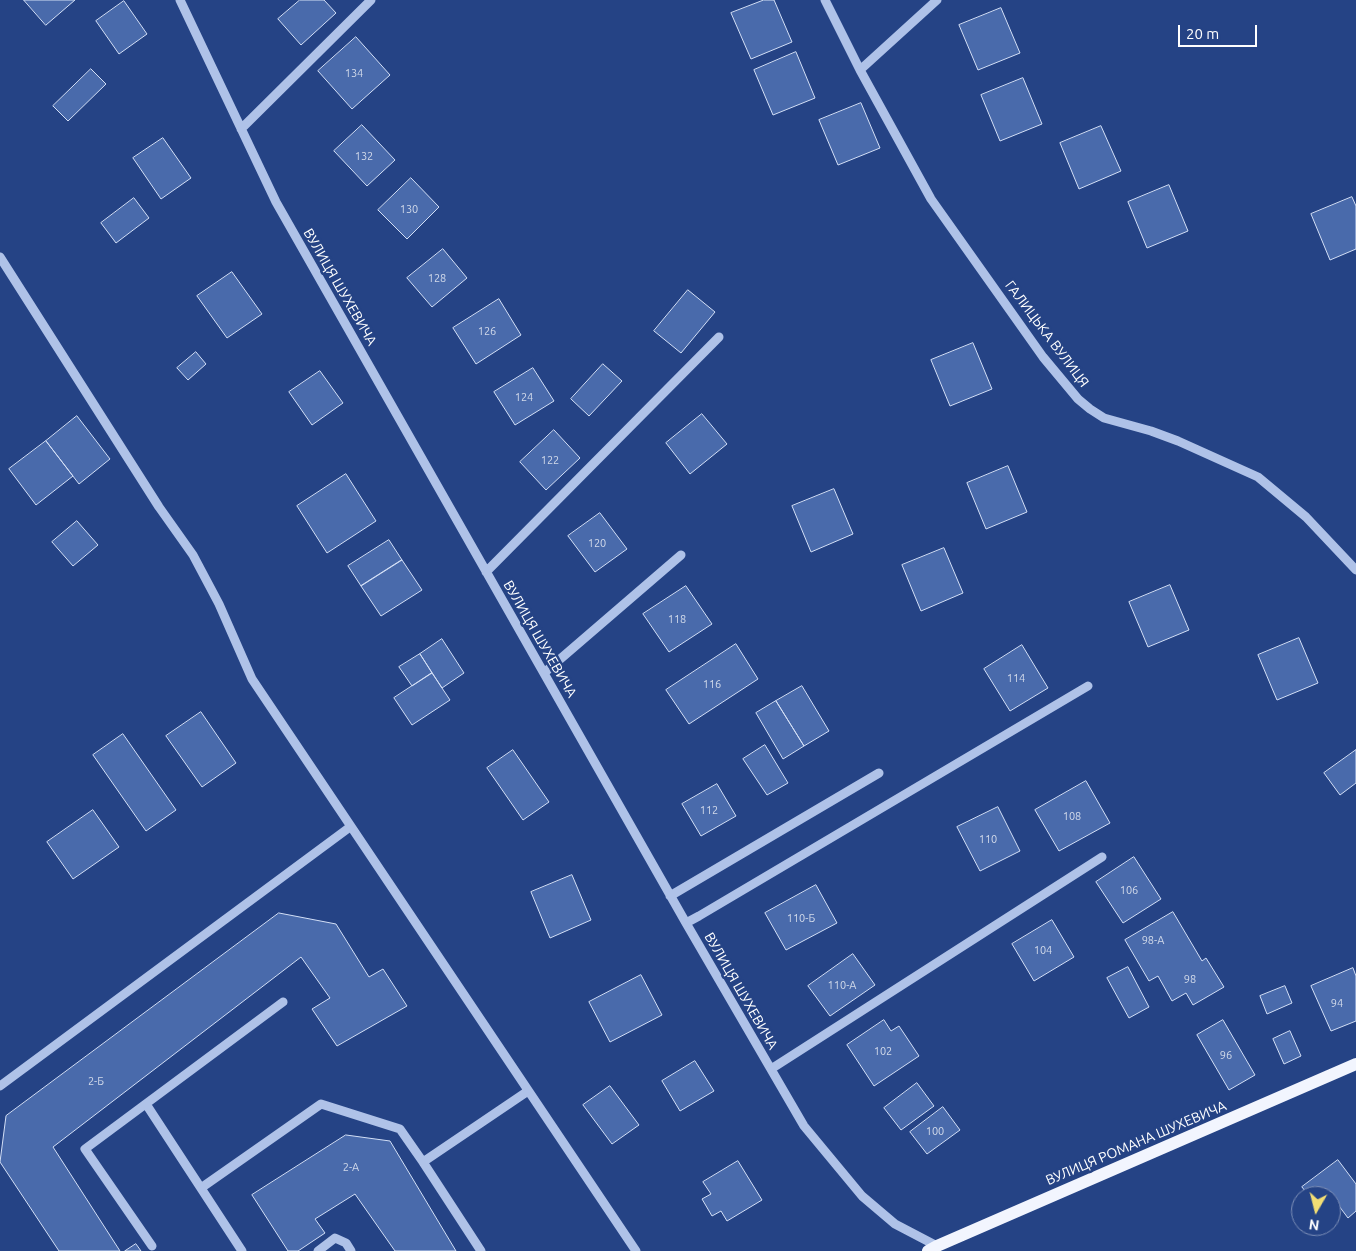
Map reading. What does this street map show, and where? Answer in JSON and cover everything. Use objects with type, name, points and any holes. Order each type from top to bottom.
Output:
[{"type":"main road","name":"ВУЛИЦЯ РОМАНА ШУХЕВИЧА","points":[[932,1248],[1356,1064]]},
{"type":"street","name":"ВУЛИЦЯ ШУХЕВИЧА","points":[[180,0],[276,202],[670,896],[804,1126],[862,1196],[895,1224],[932,1248]]},
{"type":"street","points":[[241,129],[371,0]]},
{"type":"street","name":"ГАЛИЦЬКА ВУЛИЦЯ","points":[[825,0],[860,70],[931,200],[1043,357],[1078,399],[1090,410],[1104,418],[1151,431],[1178,441],[1258,477],[1306,517],[1356,570]]},
{"type":"street","points":[[860,70],[937,0]]},
{"type":"street","points":[[0,257],[154,499],[193,555],[219,604],[252,679],[636,1251]]},
{"type":"street","points":[[486,572],[719,337]]},
{"type":"street","points":[[544,673],[681,555]]},
{"type":"street","points":[[686,923],[1088,686]]},
{"type":"street","points":[[670,896],[880,773]]},
{"type":"street","points":[[0,1086],[350,827]]},
{"type":"street","points":[[771,1069],[1102,857]]},
{"type":"street","points":[[152,1246],[85,1149],[283,1002]]},
{"type":"street","points":[[424,1162],[528,1091]]},
{"type":"street","points":[[146,1104],[242,1251]]},
{"type":"street","points":[[201,1188],[321,1104],[400,1129],[424,1162],[481,1251]]},
{"type":"street","points":[[318,1251],[335,1238],[346,1243],[351,1251]]},
{"type":"building","points":[[24,0],[75,0],[46,25]]},
{"type":"building","points":[[300,0],[324,0],[336,13],[301,45],[278,19]]},
{"type":"building","points":[[764,0],[774,0],[792,42],[751,59],[731,13]]},
{"type":"building","points":[[124,1],[147,34],[119,54],[96,21]]},
{"type":"building","points":[[1001,8],[1020,53],[978,70],[959,25]]},
{"type":"building","points":[[356,37],[390,75],[352,109],[318,71]]},
{"type":"building","points":[[796,52],[815,98],[773,115],[754,70]]},
{"type":"building","points":[[91,69],[106,84],[68,121],[53,106]]},
{"type":"building","points":[[1023,78],[1042,124],[1000,141],[981,95]]},
{"type":"building","points":[[861,103],[880,148],[838,165],[819,120]]},
{"type":"building","points":[[362,125],[395,160],[367,186],[334,151]]},
{"type":"building","points":[[1101,126],[1121,171],[1079,189],[1060,143]]},
{"type":"building","points":[[163,138],[191,178],[161,199],[133,158]]},
{"type":"building","points":[[411,178],[439,207],[407,239],[378,210]]},
{"type":"building","points":[[1169,185],[1188,231],[1147,248],[1128,202]]},
{"type":"building","points":[[1352,197],[1356,206],[1356,249],[1330,260],[1311,214]]},
{"type":"building","points":[[134,198],[149,218],[116,243],[101,223]]},
{"type":"building","points":[[443,249],[467,278],[432,307],[407,278]]},
{"type":"building","points":[[232,272],[262,314],[227,338],[197,296]]},
{"type":"building","points":[[688,290],[715,312],[681,353],[654,331]]},
{"type":"building","points":[[499,299],[521,335],[476,364],[453,328]]},
{"type":"building","points":[[973,343],[992,389],[950,406],[931,360]]},
{"type":"building","points":[[196,352],[206,364],[188,380],[177,368]]},
{"type":"building","points":[[603,364],[622,381],[589,416],[571,399]]},
{"type":"building","points":[[533,368],[554,401],[515,425],[494,392]]},
{"type":"building","points":[[320,371],[343,403],[312,425],[289,392]]},
{"type":"building","points":[[702,414],[727,444],[690,474],[666,443]]},
{"type":"building","points":[[77,416],[110,459],[79,484],[46,441]]},
{"type":"building","points":[[554,430],[580,458],[546,490],[520,462]]},
{"type":"building","points":[[46,441],[73,476],[36,505],[9,469]]},
{"type":"building","points":[[1008,466],[1027,512],[986,529],[967,483]]},
{"type":"building","points":[[346,474],[376,521],[327,553],[297,506]]},
{"type":"building","points":[[834,489],[853,534],[811,552],[792,506]]},
{"type":"building","points":[[600,513],[627,549],[595,572],[568,536]]},
{"type":"building","points":[[77,521],[98,545],[73,566],[52,542]]},
{"type":"building","points":[[389,540],[402,560],[361,586],[348,566]]},
{"type":"building","points":[[944,548],[963,593],[921,611],[902,565]]},
{"type":"building","points":[[402,560],[422,590],[381,616],[361,586]]},
{"type":"building","points":[[1170,585],[1189,630],[1148,647],[1129,602]]},
{"type":"building","points":[[686,586],[712,624],[669,652],[643,614]]},
{"type":"building","points":[[1299,638],[1318,683],[1277,700],[1258,655]]},
{"type":"building","points":[[442,639],[464,673],[442,688],[420,654]]},
{"type":"building","points":[[736,644],[758,679],[689,724],[666,690]]},
{"type":"building","points":[[1022,645],[1048,688],[1010,711],[984,669]]},
{"type":"building","points":[[420,654],[432,673],[412,686],[399,667]]},
{"type":"building","points":[[432,673],[450,700],[412,725],[394,698]]},
{"type":"building","points":[[802,686],[829,731],[804,746],[776,701]]},
{"type":"building","points":[[776,701],[804,746],[783,759],[756,713]]},
{"type":"building","points":[[201,712],[236,763],[202,787],[166,736]]},
{"type":"building","points":[[123,734],[176,810],[146,831],[93,755]]},
{"type":"building","points":[[765,745],[788,783],[767,795],[743,759]]},
{"type":"building","points":[[513,750],[549,802],[523,820],[487,768]]},
{"type":"building","points":[[1356,750],[1356,783],[1340,795],[1324,773]]},
{"type":"building","points":[[1086,781],[1110,823],[1059,851],[1035,810]]},
{"type":"building","points":[[717,784],[736,816],[701,836],[682,804]]},
{"type":"building","points":[[998,807],[1020,851],[980,871],[957,827]]},
{"type":"building","points":[[93,810],[119,847],[73,879],[47,842]]},
{"type":"building","points":[[1134,857],[1161,899],[1123,923],[1096,882]]},
{"type":"building","points":[[572,875],[591,920],[550,938],[531,892]]},
{"type":"building","points":[[816,885],[837,923],[786,950],[765,913]]},
{"type":"building","points":[[1173,912],[1202,961],[1206,958],[1224,987],[1193,1005],[1186,993],[1172,1001],[1158,976],[1149,981],[1125,940]]},
{"type":"building","points":[[279,913],[336,924],[369,977],[383,969],[407,1006],[337,1046],[312,1009],[330,998],[301,957],[53,1147],[120,1251],[59,1251],[0,1162],[6,1116]]},
{"type":"building","points":[[1052,920],[1074,957],[1034,981],[1012,944]]},
{"type":"building","points":[[853,954],[875,985],[830,1016],[808,986]]},
{"type":"building","points":[[1128,967],[1149,1007],[1129,1018],[1107,978]]},
{"type":"building","points":[[1353,968],[1356,976],[1356,1021],[1331,1031],[1311,986]]},
{"type":"building","points":[[641,975],[662,1015],[610,1042],[589,1002]]},
{"type":"building","points":[[1285,986],[1292,1003],[1267,1014],[1260,996]]},
{"type":"building","points":[[884,1020],[891,1031],[899,1026],[919,1056],[874,1086],[847,1045]]},
{"type":"building","points":[[1223,1020],[1255,1075],[1229,1090],[1197,1035]]},
{"type":"building","points":[[1290,1031],[1301,1056],[1284,1064],[1273,1039]]},
{"type":"building","points":[[695,1061],[714,1091],[680,1111],[662,1081]]},
{"type":"building","points":[[917,1083],[934,1106],[901,1130],[884,1108]]},
{"type":"building","points":[[610,1086],[639,1125],[612,1144],[583,1105]]},
{"type":"building","points":[[943,1107],[960,1130],[927,1154],[910,1132]]},
{"type":"building","points":[[346,1135],[390,1141],[456,1251],[395,1251],[355,1194],[315,1219],[325,1233],[298,1251],[288,1251],[252,1195]]},
{"type":"building","points":[[1338,1160],[1356,1184],[1356,1211],[1348,1218],[1341,1209],[1341,1186],[1303,1186]]},
{"type":"building","points":[[738,1161],[762,1200],[727,1221],[721,1211],[712,1216],[702,1199],[711,1194],[703,1182]]},
{"type":"building","points":[[136,1244],[141,1251],[125,1251]]}]
